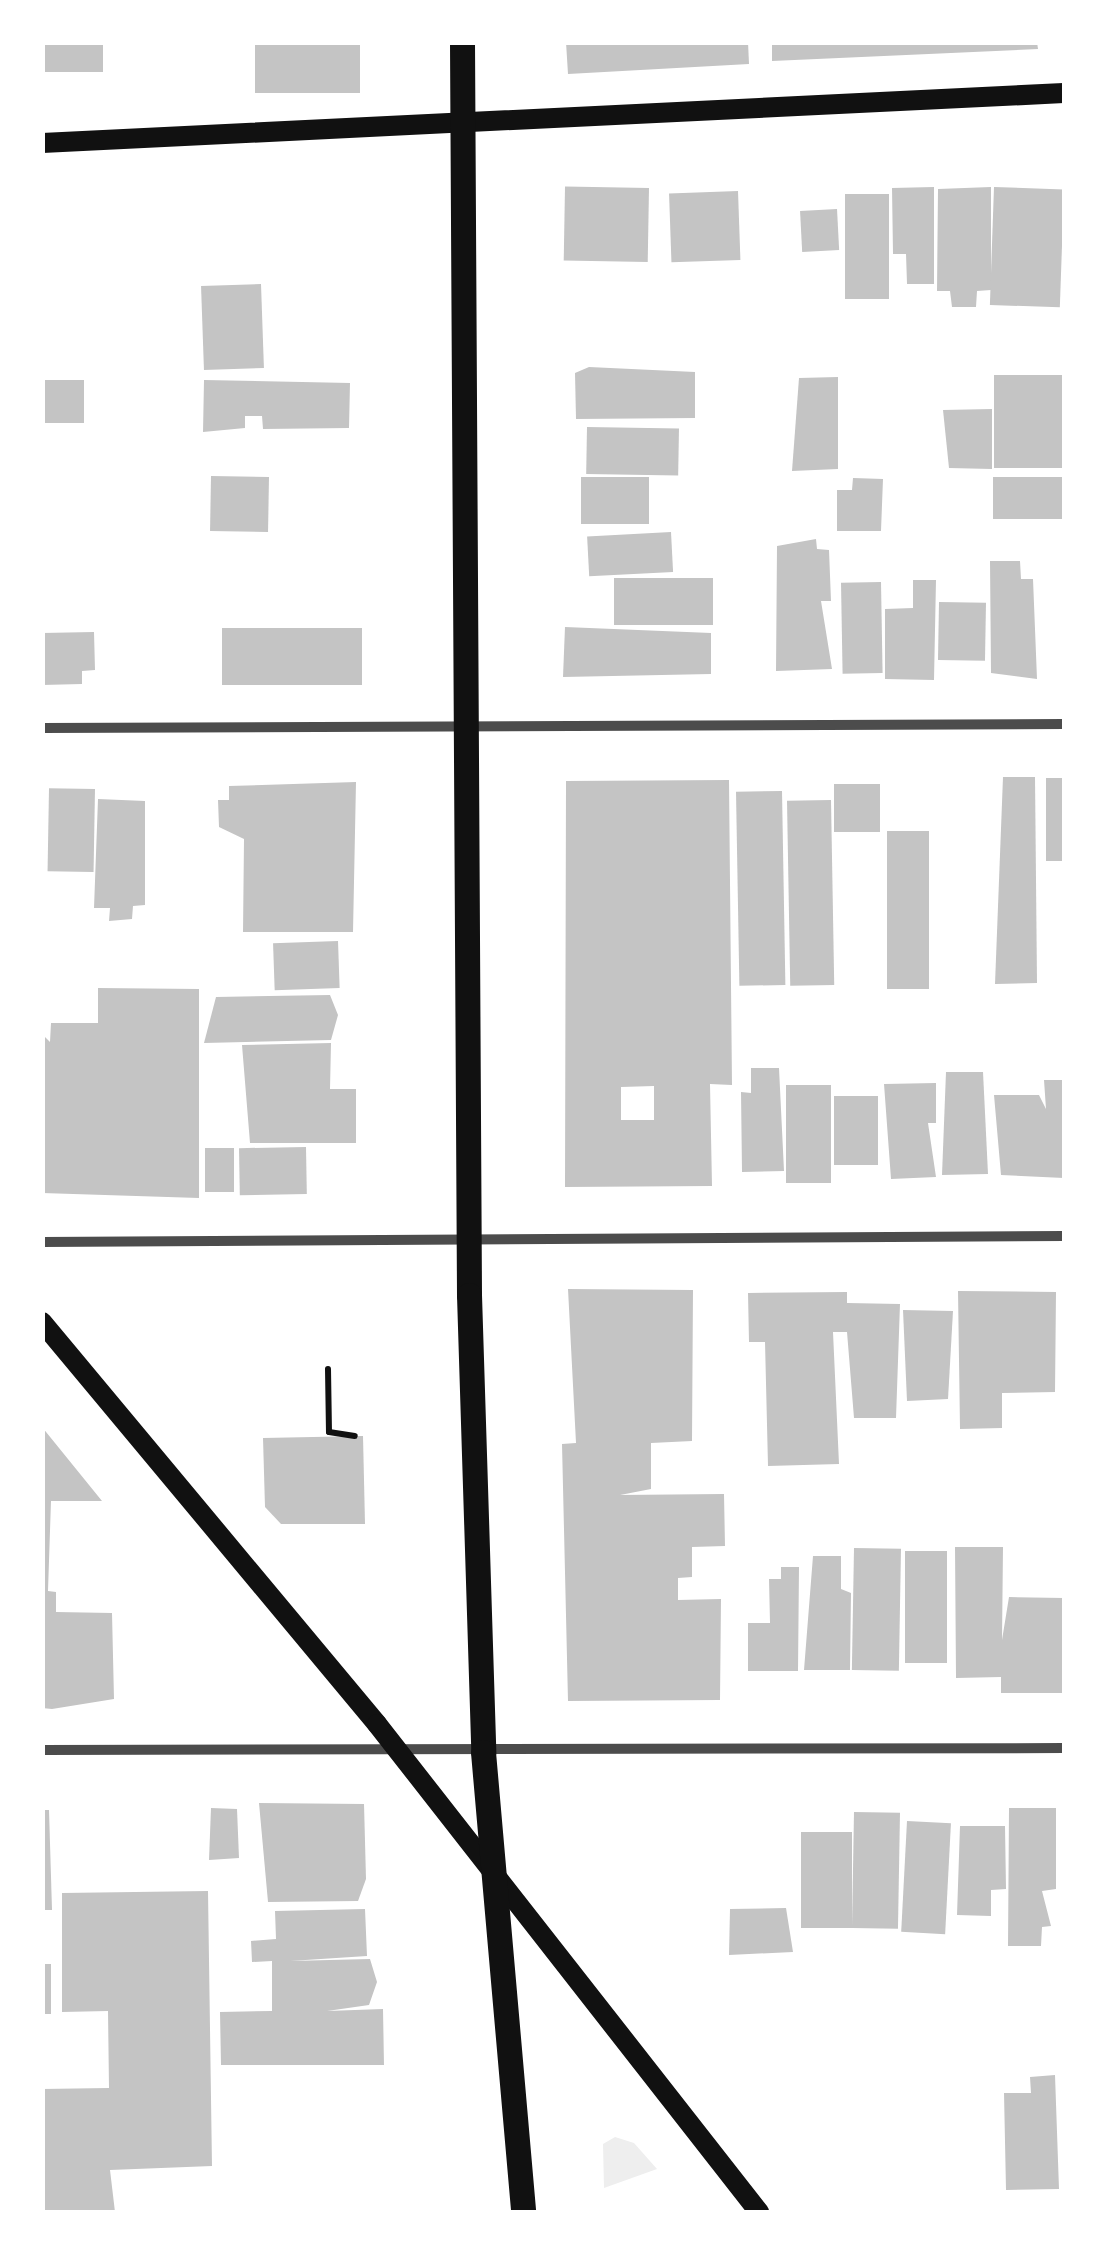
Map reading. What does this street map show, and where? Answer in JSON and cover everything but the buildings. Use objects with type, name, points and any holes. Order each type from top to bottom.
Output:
[{"type":"main road","points":[[462,42],[460,725],[468,1238],[484,1752],[523,2212]]},
{"type":"main road","points":[[42,143],[1064,92]]},
{"type":"main road","points":[[42,1322],[400,1754],[759,2212]]},
{"type":"street","points":[[42,728],[1064,724]]},
{"type":"street","points":[[42,1242],[1064,1236]]},
{"type":"street","points":[[42,1750],[400,1754],[1064,1748]]},
{"type":"path","points":[[328,1370],[328,1432],[355,1436]]},
{"type":"shaded area","points":[[615,2137],[634,2143],[657,2169],[604,2188],[603,2144]]}]
